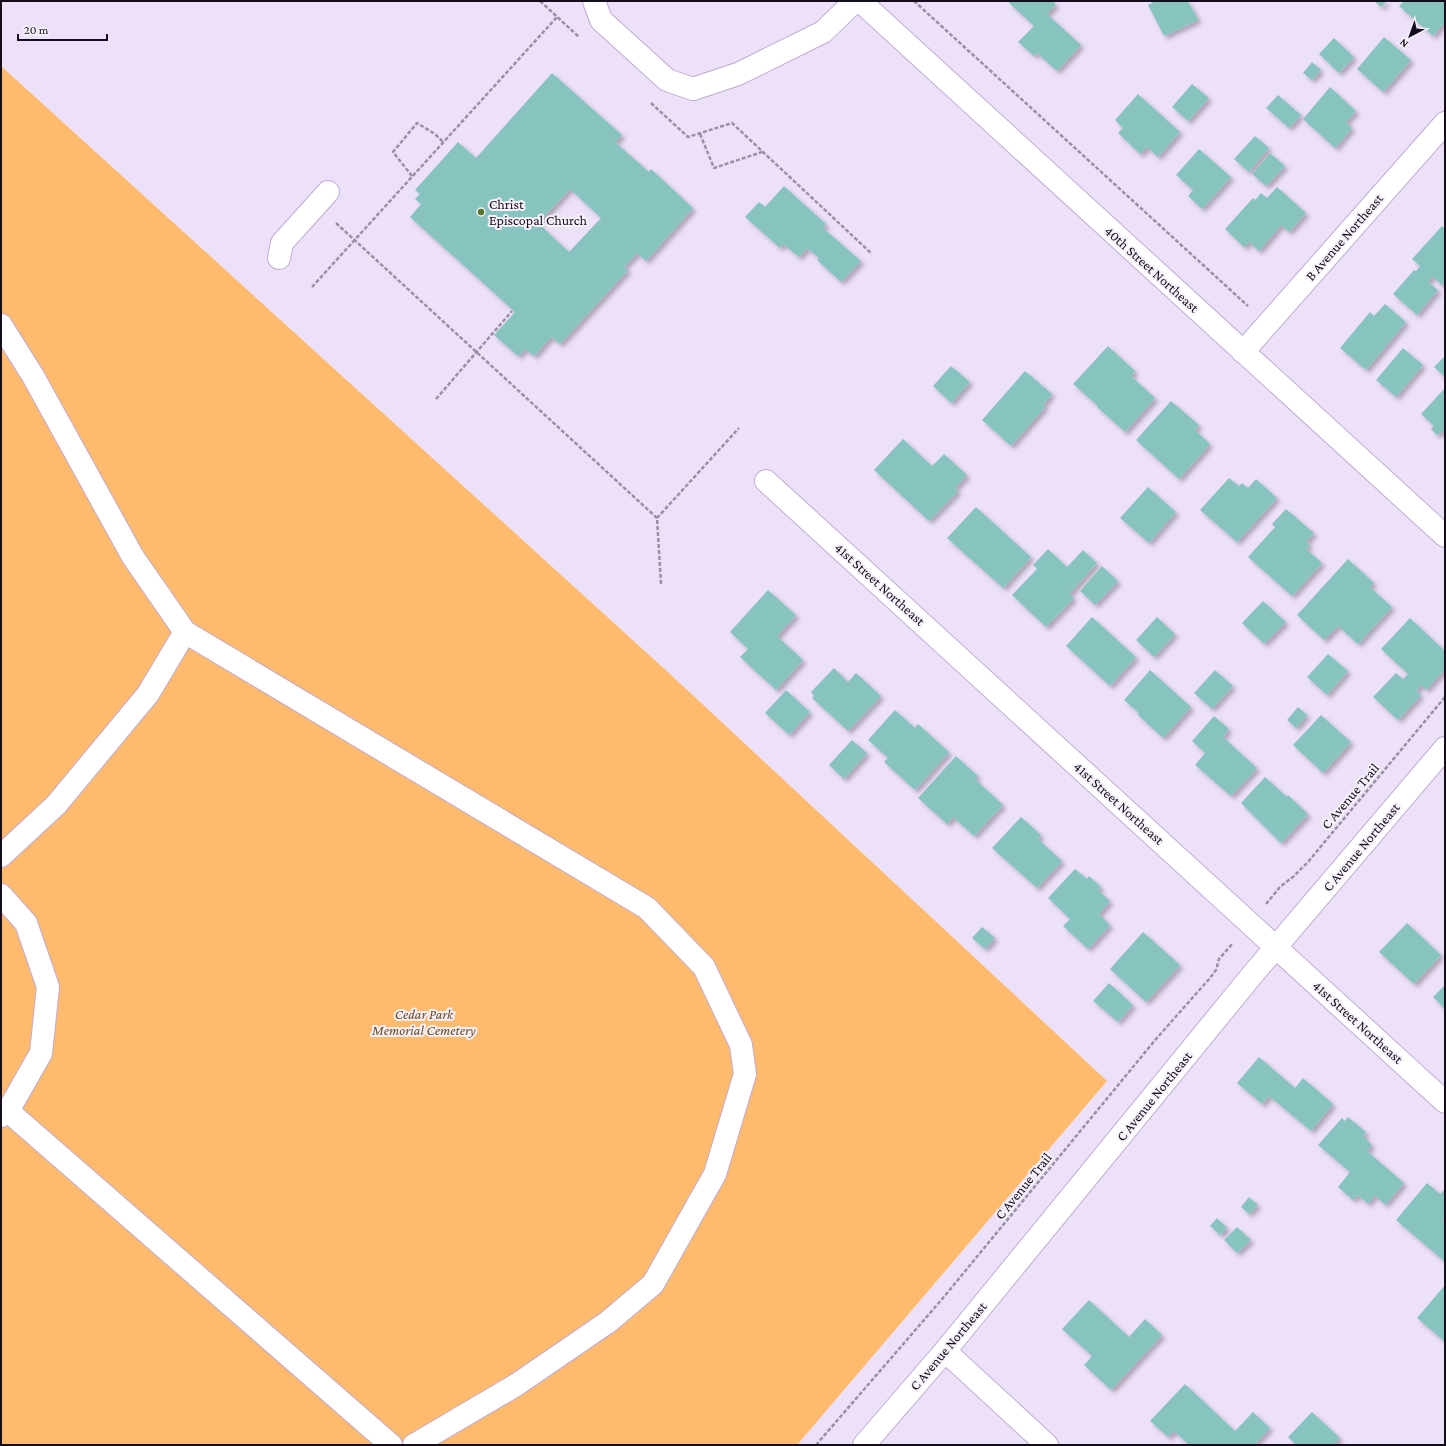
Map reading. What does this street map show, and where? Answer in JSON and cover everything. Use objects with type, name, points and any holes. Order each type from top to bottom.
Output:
[{"type":"street","points":[[594,1],[601,20],[667,80],[693,89],[738,74],[823,32],[855,1]]},
{"type":"street","name":"40th Street Northeast","points":[[860,1],[1445,536]]},
{"type":"street","name":"B Avenue Northeast","points":[[1243,352],[1445,123]]},
{"type":"street","points":[[279,258],[282,243],[322,199]]},
{"type":"street","points":[[1,325],[33,376],[133,557],[185,632],[647,908],[704,968],[740,1045],[745,1074],[715,1174],[653,1284],[608,1322],[516,1385],[414,1445]]},
{"type":"street","name":"41st Street Northeast","points":[[766,481],[1445,1102]]},
{"type":"street","points":[[1,856],[61,800],[148,694],[185,632]]},
{"type":"street","name":"C Avenue Northeast","points":[[864,1445],[945,1352],[1276,947],[1445,748]]},
{"type":"street","points":[[1,895],[26,923],[48,987],[41,1053],[4,1114],[391,1445]]},
{"type":"street","points":[[945,1352],[1047,1445]]},
{"type":"path","points":[[540,1],[580,38]]},
{"type":"path","points":[[914,1],[1250,308]]},
{"type":"path","points":[[312,288],[557,17]]},
{"type":"path","points":[[648,101],[688,137],[732,123],[872,254]]},
{"type":"path","points":[[412,176],[393,152],[417,123],[435,134],[443,142]]},
{"type":"path","points":[[700,134],[714,168],[763,152]]},
{"type":"path","points":[[322,199],[354,240],[656,518],[661,584]]},
{"type":"path","points":[[436,399],[512,311]]},
{"type":"path","points":[[656,518],[739,428]]},
{"type":"path","name":"C Avenue Trail","points":[[1267,903],[1280,887],[1308,862],[1445,697]]},
{"type":"path","name":"C Avenue Trail","points":[[816,1445],[943,1298],[1156,1039],[1210,978],[1216,970],[1219,959],[1234,941]]},
{"type":"green space","name":"Cedar Park Memorial Cemetery","points":[[1,66],[670,674],[1107,1081],[797,1445],[1,1445]]},
{"type":"building","points":[[1010,1],[1053,1],[1056,4],[1047,14],[1081,45],[1057,71],[1037,53],[1034,56],[1018,42],[1034,26],[1009,3]]},
{"type":"building","points":[[1155,1],[1188,1],[1198,20],[1164,36],[1148,5]]},
{"type":"building","points":[[1374,1],[1387,1],[1381,7]]},
{"type":"building","points":[[1404,1],[1445,1],[1445,22],[1433,36],[1399,6]]},
{"type":"building","points":[[1384,37],[1411,60],[1383,92],[1357,69]]},
{"type":"building","points":[[1334,38],[1354,57],[1339,73],[1319,54]]},
{"type":"building","points":[[1312,62],[1321,70],[1312,80],[1303,73]]},
{"type":"building","name":"Christ Episcopal Church","points":[[552,73],[622,135],[615,142],[649,172],[651,169],[693,208],[646,261],[637,253],[624,267],[628,270],[560,344],[551,337],[534,356],[525,349],[518,356],[494,335],[515,312],[410,217],[421,204],[415,199],[420,194],[415,190],[458,142],[476,158]],"holes":[[[570,189],[601,218],[569,252],[538,223]]]},
{"type":"building","points":[[1192,84],[1209,98],[1188,121],[1172,107]]},
{"type":"building","points":[[1330,87],[1356,111],[1346,122],[1352,128],[1335,148],[1303,119]]},
{"type":"building","points":[[1138,94],[1180,132],[1158,157],[1147,147],[1140,154],[1118,133],[1123,128],[1115,120]]},
{"type":"building","points":[[1278,95],[1301,115],[1289,128],[1266,108]]},
{"type":"building","points":[[1255,136],[1269,148],[1249,172],[1234,159]]},
{"type":"building","points":[[1199,149],[1231,177],[1202,209],[1188,196],[1193,190],[1176,175]]},
{"type":"building","points":[[1270,153],[1285,166],[1266,186],[1252,174]]},
{"type":"building","points":[[784,186],[826,224],[823,228],[861,261],[841,282],[817,260],[819,258],[807,248],[799,257],[783,244],[780,248],[745,217],[759,202],[765,207]]},
{"type":"building","points":[[1277,187],[1306,213],[1289,232],[1281,225],[1259,251],[1249,242],[1244,247],[1225,229],[1253,198],[1255,200],[1261,193],[1267,198]]},
{"type":"building","points":[[1442,226],[1445,229],[1445,282],[1442,285],[1432,276],[1428,282],[1438,290],[1417,315],[1393,294],[1414,270],[1416,271],[1420,266],[1412,259]]},
{"type":"building","points":[[1385,304],[1406,322],[1366,370],[1340,348],[1370,312],[1374,316]]},
{"type":"building","points":[[1108,346],[1135,371],[1131,376],[1155,398],[1125,432],[1073,384]]},
{"type":"building","points":[[1403,348],[1423,365],[1396,397],[1376,380]]},
{"type":"building","points":[[1445,356],[1445,377],[1434,367]]},
{"type":"building","points":[[951,366],[970,382],[951,403],[933,386]]},
{"type":"building","points":[[1025,371],[1052,394],[1043,405],[1045,407],[1011,446],[982,420]]},
{"type":"building","points":[[1445,388],[1445,433],[1443,431],[1437,435],[1431,429],[1434,426],[1421,414]]},
{"type":"building","points":[[1171,401],[1199,425],[1195,430],[1210,444],[1179,479],[1136,440]]},
{"type":"building","points":[[903,439],[932,466],[944,454],[967,475],[955,488],[958,491],[929,521],[874,470]]},
{"type":"building","points":[[1229,478],[1239,486],[1242,483],[1248,488],[1256,479],[1277,498],[1237,542],[1200,510]]},
{"type":"building","points":[[1148,487],[1176,512],[1149,543],[1120,518]]},
{"type":"building","points":[[976,507],[1031,557],[1003,588],[947,538]]},
{"type":"building","points":[[1286,509],[1314,533],[1306,542],[1310,545],[1306,549],[1322,563],[1292,596],[1248,557],[1275,527],[1272,524]]},
{"type":"building","points":[[1048,549],[1067,567],[1083,550],[1097,563],[1069,594],[1074,598],[1046,627],[1012,595],[1037,569],[1033,565]]},
{"type":"building","points":[[1348,559],[1374,583],[1370,587],[1392,607],[1358,644],[1338,626],[1324,640],[1297,615]]},
{"type":"building","points":[[1102,566],[1118,581],[1095,605],[1080,591]]},
{"type":"building","points":[[768,590],[796,615],[777,636],[803,660],[776,690],[740,657],[748,649],[730,632]]},
{"type":"building","points":[[1263,601],[1286,622],[1264,644],[1242,623]]},
{"type":"building","points":[[1092,617],[1136,657],[1110,686],[1066,646]]},
{"type":"building","points":[[1157,617],[1175,634],[1154,657],[1136,640]]},
{"type":"building","points":[[1410,618],[1445,651],[1445,669],[1426,690],[1421,685],[1416,691],[1421,695],[1398,720],[1373,697],[1396,673],[1403,679],[1408,674],[1381,649]]},
{"type":"building","points":[[1328,654],[1348,671],[1327,695],[1307,677]]},
{"type":"building","points":[[834,668],[848,682],[856,673],[881,696],[848,731],[812,698],[814,696],[811,692]]},
{"type":"building","points":[[1150,670],[1191,707],[1163,738],[1124,700]]},
{"type":"building","points":[[1215,670],[1233,686],[1212,709],[1194,693]]},
{"type":"building","points":[[786,690],[810,712],[789,735],[765,713]]},
{"type":"building","points":[[1298,707],[1307,715],[1296,728],[1287,720]]},
{"type":"building","points":[[895,710],[915,728],[918,724],[949,752],[915,790],[884,762],[888,758],[868,740]]},
{"type":"building","points":[[1321,715],[1351,742],[1323,773],[1293,745]]},
{"type":"building","points":[[1214,716],[1229,729],[1223,737],[1257,768],[1231,796],[1195,765],[1205,753],[1192,741]]},
{"type":"building","points":[[852,740],[867,753],[844,779],[829,765]]},
{"type":"building","points":[[956,756],[978,776],[975,779],[1003,805],[974,836],[953,817],[947,824],[918,798]]},
{"type":"building","points":[[1265,777],[1287,797],[1288,795],[1308,814],[1281,843],[1241,803]]},
{"type":"building","points":[[1021,817],[1041,835],[1038,839],[1062,861],[1037,888],[992,848]]},
{"type":"building","points":[[1075,869],[1087,879],[1089,876],[1101,887],[1098,890],[1110,901],[1099,914],[1110,925],[1088,949],[1063,926],[1070,919],[1048,898]]},
{"type":"building","points":[[1407,923],[1441,955],[1414,984],[1379,952]]},
{"type":"building","points":[[982,927],[995,938],[985,949],[972,938]]},
{"type":"building","points":[[1143,932],[1180,965],[1146,1002],[1110,969]]},
{"type":"building","points":[[1109,983],[1133,1005],[1118,1022],[1093,1001]]},
{"type":"building","points":[[1445,985],[1445,1009],[1433,997]]},
{"type":"building","points":[[1259,1057],[1295,1088],[1303,1078],[1333,1104],[1311,1131],[1269,1096],[1262,1104],[1237,1083]]},
{"type":"building","points":[[1348,1117],[1366,1132],[1363,1136],[1372,1145],[1367,1151],[1404,1183],[1385,1205],[1375,1195],[1368,1204],[1358,1195],[1353,1200],[1338,1187],[1350,1172],[1318,1145],[1342,1118],[1345,1121]]},
{"type":"building","points":[[1427,1183],[1440,1194],[1445,1189],[1445,1217],[1442,1220],[1445,1223],[1445,1262],[1396,1220]]},
{"type":"building","points":[[1249,1197],[1258,1205],[1249,1214],[1241,1207]]},
{"type":"building","points":[[1217,1218],[1227,1228],[1220,1235],[1210,1226]]},
{"type":"building","points":[[1237,1227],[1251,1240],[1237,1253],[1224,1240]]},
{"type":"building","points":[[1445,1285],[1445,1342],[1417,1318]]},
{"type":"building","points":[[1089,1300],[1129,1337],[1145,1319],[1162,1335],[1111,1390],[1084,1365],[1092,1356],[1062,1329]]},
{"type":"building","points":[[1185,1384],[1235,1431],[1253,1412],[1270,1428],[1254,1445],[1189,1445],[1174,1431],[1168,1437],[1150,1421]]},
{"type":"building","points":[[1312,1412],[1340,1438],[1333,1445],[1296,1445],[1288,1437]]},
{"type":"place","name":"Christ Episcopal Church","points":[[481,212]]}]
